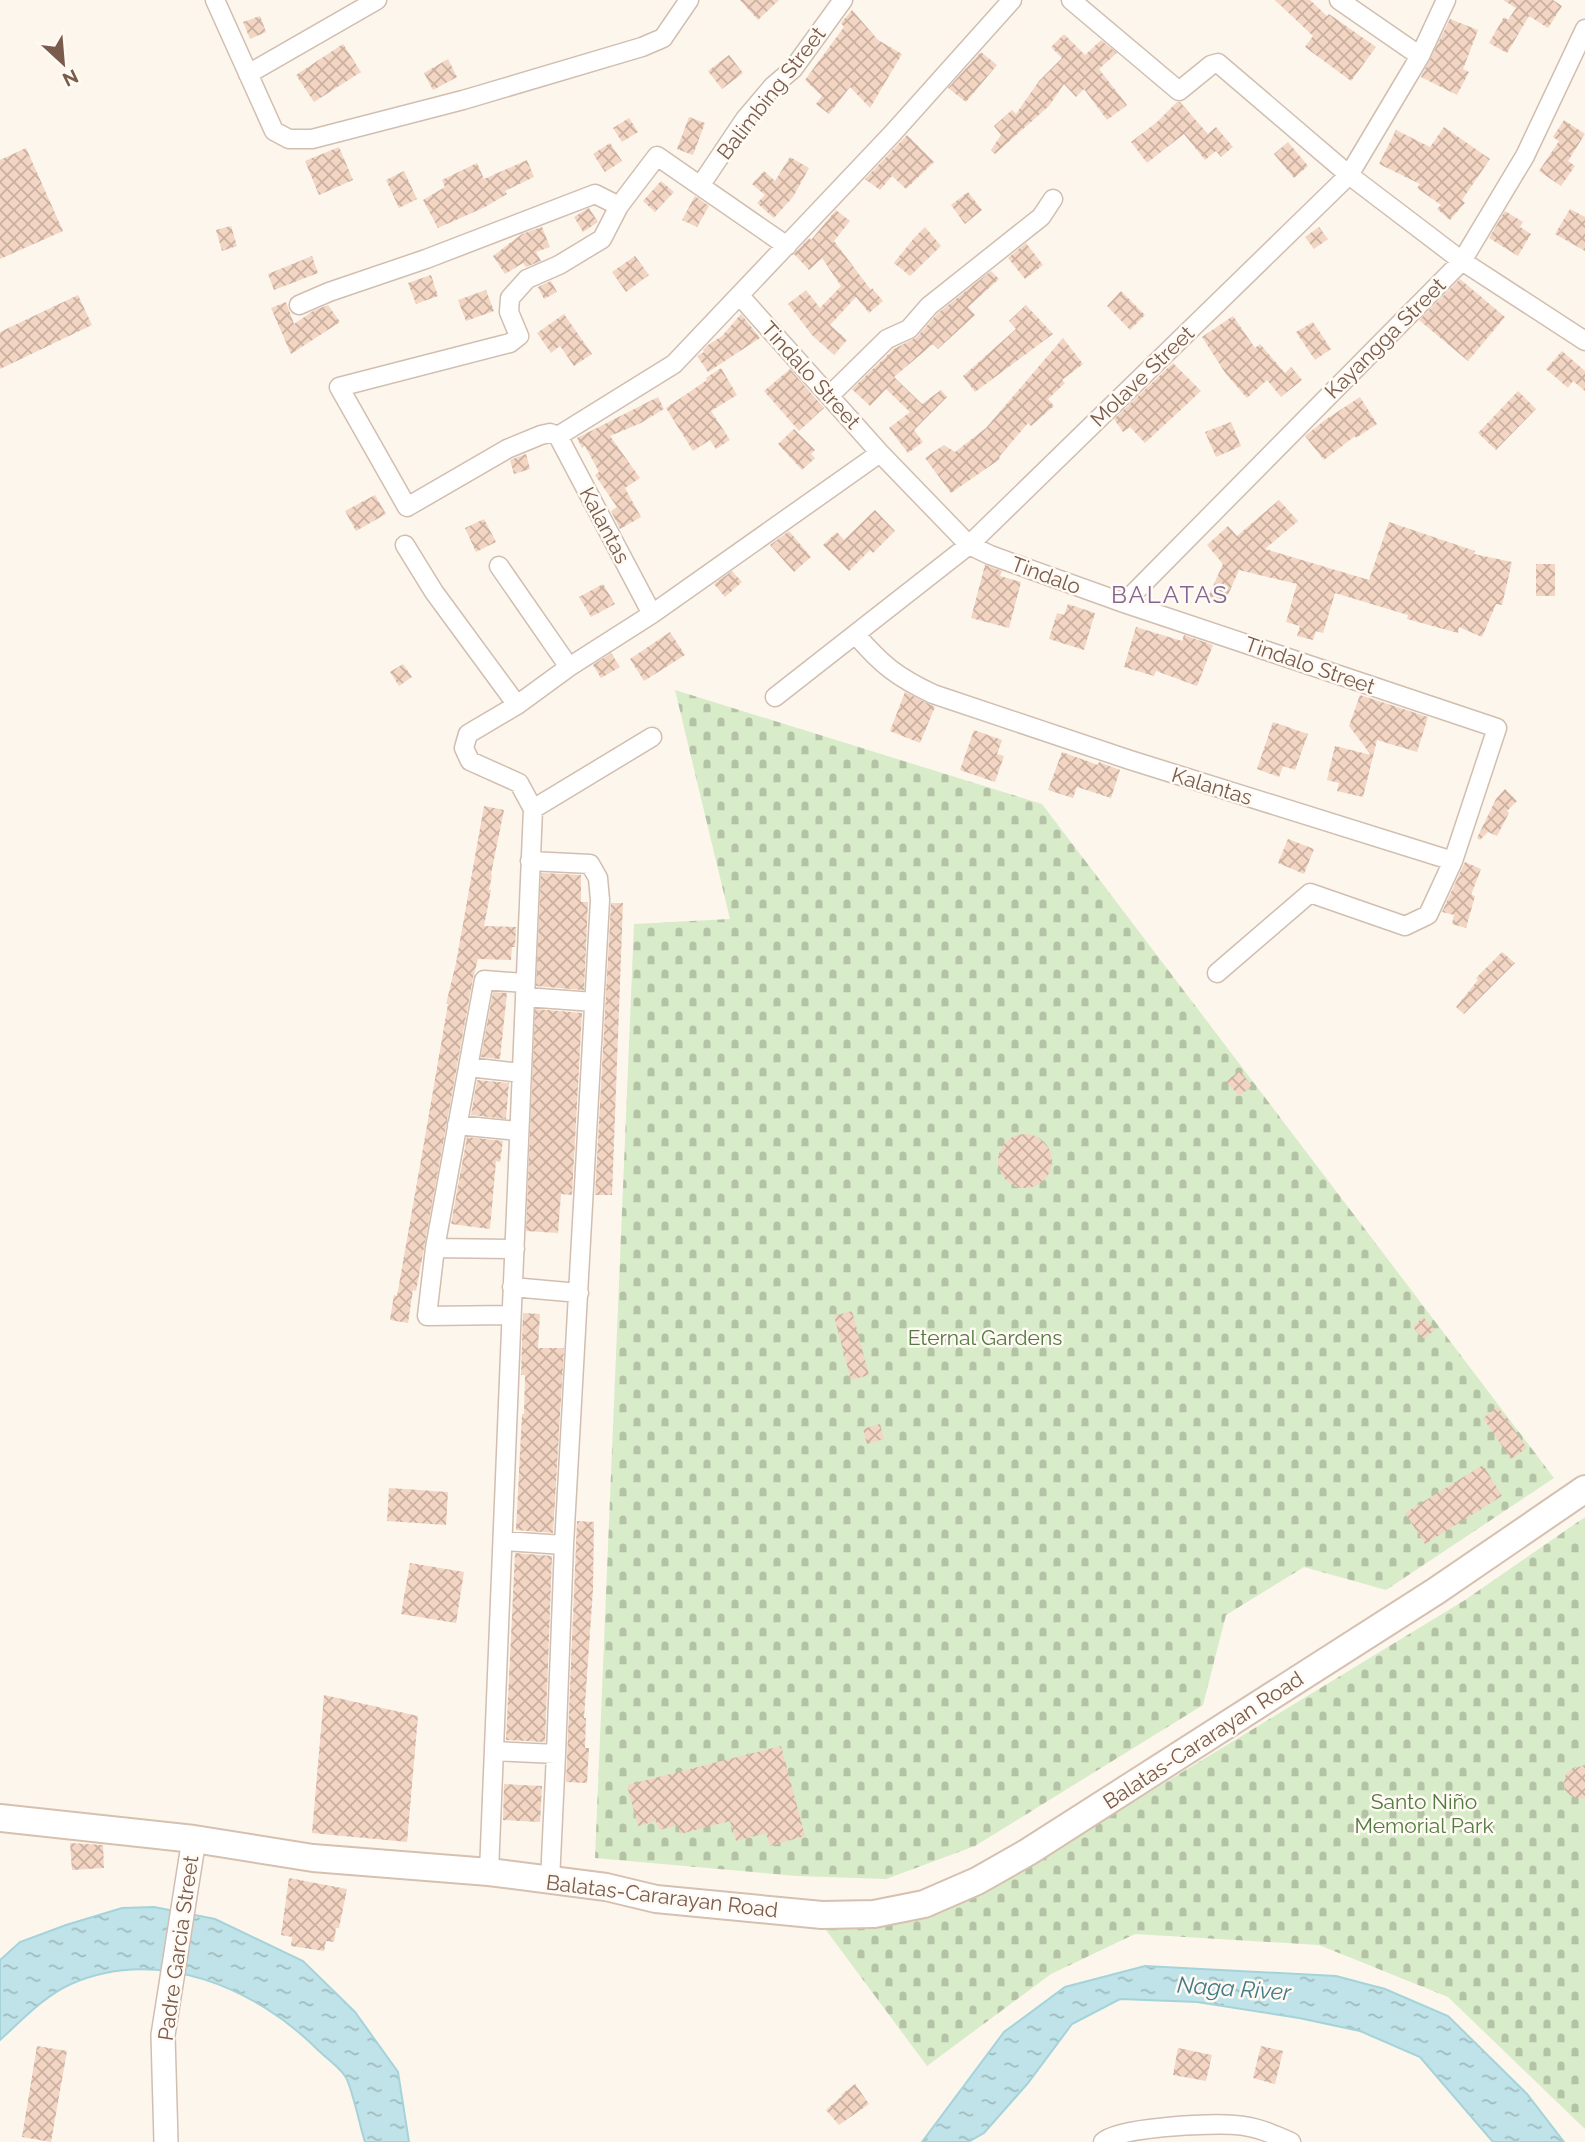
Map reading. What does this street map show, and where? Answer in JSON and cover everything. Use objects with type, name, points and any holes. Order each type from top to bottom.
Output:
[{"type":"main road","name":"Balatas-Cararayan Road","points":[[0,1818],[194,1839],[313,1858],[489,1872],[606,1887],[656,1899],[822,1916],[874,1914],[924,1904],[977,1881],[1028,1853],[1436,1591],[1585,1489]]},
{"type":"street","points":[[215,0],[274,131],[289,139],[312,139],[463,100],[642,47],[663,38],[689,0]]},
{"type":"street","points":[[248,74],[377,0]]},
{"type":"street","name":"Balimbing Street","points":[[700,186],[745,119],[773,86],[793,69],[843,0]]},
{"type":"street","points":[[787,246],[657,156],[619,206],[602,239],[559,265],[527,279],[510,298],[509,312],[519,336],[510,343],[339,387],[407,507],[507,449],[541,435],[558,436],[674,365],[740,296],[787,246],[892,134],[1012,0]]},
{"type":"street","points":[[1071,0],[1180,91],[1211,65],[1218,63],[1349,175],[1462,261],[1584,340]]},
{"type":"street","points":[[1339,0],[1420,56]]},
{"type":"street","name":"Molave Street","points":[[775,697],[969,545],[1349,175],[1420,56],[1446,0]]},
{"type":"street","name":"Kayangga Street","points":[[1124,603],[1462,261],[1525,156],[1585,29]]},
{"type":"street","points":[[299,305],[595,194],[619,206]]},
{"type":"street","points":[[829,396],[887,339],[909,329],[929,306],[1041,217],[1053,199]]},
{"type":"street","name":"Tindalo Street","points":[[740,296],[880,453],[969,545]]},
{"type":"street","name":"Kalantas","points":[[558,436],[653,614]]},
{"type":"street","points":[[489,1872],[504,1541],[517,1130],[533,809],[519,783],[470,761],[464,748],[468,734],[517,705],[569,667],[653,614],[880,453]]},
{"type":"street","points":[[405,545],[434,592],[517,705]]},
{"type":"street","name":"Tindalo","points":[[969,545],[1124,603]]},
{"type":"street","points":[[499,566],[569,667]]},
{"type":"street","name":"Tindalo Street","points":[[1124,603],[1497,728],[1453,861]]},
{"type":"street","name":"Kalantas","points":[[856,635],[875,657],[903,680],[933,694],[1130,761],[1453,861]]},
{"type":"street","points":[[533,809],[652,737]]},
{"type":"street","points":[[530,861],[590,864],[598,878],[600,900],[564,1545],[550,1881]]},
{"type":"street","points":[[1217,973],[1310,893],[1405,926],[1428,915],[1453,861]]},
{"type":"street","points":[[510,1315],[427,1315],[435,1248],[484,980],[594,1002]]},
{"type":"street","points":[[468,1067],[521,1073]]},
{"type":"street","points":[[457,1125],[517,1130]]},
{"type":"street","points":[[435,1248],[515,1249]]},
{"type":"street","points":[[512,1287],[579,1293]]},
{"type":"street","points":[[504,1541],[564,1545]]},
{"type":"street","points":[[494,1751],[556,1754]]},
{"type":"street","name":"Padre Garcia Street","points":[[166,2142],[163,2035],[194,1839]]},
{"type":"street","points":[[1102,2142],[1107,2137],[1129,2130],[1234,2124],[1264,2130],[1291,2142]]},
{"type":"green space","name":"Eternal Gardens","points":[[675,690],[1042,804],[1554,1478],[1386,1590],[1304,1567],[1226,1615],[1203,1705],[975,1846],[886,1879],[797,1876],[595,1858],[634,924],[730,919]]},
{"type":"green space","name":"Santo Niño Memorial Park","points":[[1585,1517],[1585,2129],[1448,1997],[1319,1945],[1135,1934],[1051,1974],[927,2066],[823,1926],[918,1918],[977,1897],[1465,1600]]},
{"type":"water","points":[[154,1907],[215,1919],[303,1961],[355,2012],[398,2072],[409,2142],[365,2142],[350,2088],[339,2069],[293,2028],[265,2008],[235,1991],[203,1979],[137,1969],[104,1973],[71,1984],[51,1995],[0,2040],[0,1960],[20,1942],[122,1908]]},
{"type":"water","name":"Naga River","points":[[1145,1966],[1336,1976],[1385,1989],[1448,2016],[1527,2094],[1564,2142],[1493,2142],[1420,2057],[1360,2031],[1299,2018],[1197,2002],[1120,1999],[1072,2024],[1028,2083],[984,2133],[968,2142],[922,2142],[1004,2032],[1065,1987]]},
{"type":"building","points":[[740,0],[779,0],[758,20]]},
{"type":"building","points":[[1275,0],[1310,0],[1327,16],[1329,14],[1376,47],[1351,81],[1305,47],[1313,36]]},
{"type":"building","points":[[1503,0],[1553,0],[1562,6],[1548,28],[1529,16],[1507,53],[1489,43],[1504,17],[1508,20],[1516,8]]},
{"type":"building","points":[[852,10],[878,40],[902,54],[870,108],[850,87],[829,114],[816,104],[822,96],[805,80],[844,27],[841,23]]},
{"type":"building","points":[[260,16],[266,32],[250,39],[243,22]]},
{"type":"building","points":[[1450,19],[1478,30],[1463,69],[1469,72],[1457,95],[1421,77]]},
{"type":"building","points":[[1064,34],[1085,55],[1101,40],[1117,53],[1099,69],[1127,105],[1107,120],[1084,89],[1076,97],[1064,84],[1049,106],[995,154],[991,150],[1001,135],[994,126],[1012,110],[1016,114],[1039,81],[1062,58],[1051,47]]},
{"type":"building","points":[[343,44],[361,72],[314,102],[296,75]]},
{"type":"building","points":[[981,52],[997,65],[966,102],[948,88]]},
{"type":"building","points":[[729,55],[743,73],[722,89],[708,71]]},
{"type":"building","points":[[448,59],[457,77],[433,90],[424,73]]},
{"type":"building","points":[[1180,102],[1208,134],[1216,127],[1233,147],[1221,157],[1216,151],[1205,160],[1184,134],[1147,163],[1131,142]]},
{"type":"building","points":[[689,117],[705,123],[693,155],[677,149]]},
{"type":"building","points":[[629,118],[638,132],[622,142],[613,128]]},
{"type":"building","points":[[1564,120],[1585,134],[1568,161],[1575,166],[1561,186],[1539,171],[1559,141],[1553,137]]},
{"type":"building","points":[[1444,127],[1490,159],[1462,200],[1465,203],[1450,220],[1437,209],[1441,205],[1417,188],[1420,184],[1379,164],[1396,130],[1430,147]]},
{"type":"building","points":[[907,135],[934,162],[906,189],[892,176],[880,190],[865,179]]},
{"type":"building","points":[[1288,142],[1308,166],[1294,178],[1274,154]]},
{"type":"building","points":[[610,143],[622,161],[605,172],[593,154]]},
{"type":"building","points":[[339,147],[353,180],[319,195],[305,161]]},
{"type":"building","points":[[26,148],[63,231],[0,259],[0,160]]},
{"type":"building","points":[[790,157],[809,168],[793,197],[774,218],[757,203],[765,195],[752,184],[764,171],[775,181]]},
{"type":"building","points":[[527,160],[534,177],[505,191],[507,194],[485,207],[438,228],[423,200],[445,187],[442,180],[477,163],[484,179]]},
{"type":"building","points":[[404,171],[417,199],[399,208],[386,180]]},
{"type":"building","points":[[661,181],[674,192],[655,212],[643,201]]},
{"type":"building","points":[[968,192],[982,210],[965,224],[951,205]]},
{"type":"building","points":[[695,196],[709,206],[697,227],[682,220]]},
{"type":"building","points":[[589,208],[598,222],[583,232],[574,217]]},
{"type":"building","points":[[1570,209],[1585,217],[1585,251],[1555,234]]},
{"type":"building","points":[[836,210],[850,221],[834,241],[871,290],[872,288],[883,301],[869,313],[856,297],[830,325],[847,340],[834,355],[812,335],[788,304],[806,290],[820,308],[841,286],[822,258],[809,270],[794,254],[809,238],[811,240]]},
{"type":"building","points":[[1505,211],[1523,222],[1520,227],[1531,234],[1518,256],[1489,238]]},
{"type":"building","points":[[231,226],[237,246],[222,251],[216,230]]},
{"type":"building","points":[[542,227],[550,247],[536,252],[541,261],[526,267],[523,263],[505,274],[493,256],[522,234]]},
{"type":"building","points":[[925,227],[941,246],[910,276],[894,263]]},
{"type":"building","points":[[1319,227],[1328,239],[1314,249],[1305,237]]},
{"type":"building","points":[[1026,243],[1043,265],[1025,279],[1008,258]]},
{"type":"building","points":[[312,256],[318,273],[274,290],[268,274]]},
{"type":"building","points":[[635,256],[649,275],[626,292],[612,272]]},
{"type":"building","points":[[991,271],[999,279],[968,307],[975,315],[938,349],[933,344],[894,377],[922,404],[941,390],[947,397],[914,430],[923,442],[908,453],[889,428],[910,412],[886,389],[870,406],[852,389],[894,349],[917,337],[937,314]]},
{"type":"building","points":[[431,275],[438,296],[416,304],[408,283]]},
{"type":"building","points":[[1460,279],[1505,317],[1468,361],[1419,320]]},
{"type":"building","points":[[551,281],[557,292],[544,299],[538,287]]},
{"type":"building","points":[[486,290],[494,311],[466,321],[458,300]]},
{"type":"building","points":[[1121,291],[1145,315],[1130,330],[1107,306]]},
{"type":"building","points":[[78,295],[92,325],[0,369],[0,332]]},
{"type":"building","points":[[286,302],[294,324],[328,305],[340,322],[291,354],[271,308]]},
{"type":"building","points":[[1026,305],[1053,334],[975,392],[963,376],[1016,329],[1009,321]]},
{"type":"building","points":[[564,314],[592,354],[574,366],[560,346],[551,353],[537,333]]},
{"type":"building","points":[[741,314],[760,338],[708,372],[697,356],[722,336]]},
{"type":"building","points":[[1233,316],[1255,348],[1260,344],[1285,373],[1291,367],[1302,380],[1281,397],[1267,380],[1247,398],[1226,374],[1202,337]]},
{"type":"building","points":[[1313,322],[1331,349],[1315,360],[1296,332]]},
{"type":"building","points":[[1063,338],[1083,364],[1062,380],[1065,383],[1048,399],[1054,406],[1031,426],[1028,423],[1000,459],[951,493],[925,458],[944,445],[955,452],[986,428]]},
{"type":"building","points":[[1562,351],[1585,371],[1585,391],[1573,381],[1568,388],[1546,369]]},
{"type":"building","points":[[1173,363],[1201,391],[1145,443],[1130,427],[1123,432],[1114,419]]},
{"type":"building","points":[[721,368],[737,395],[711,411],[730,440],[716,449],[710,440],[693,451],[666,408]]},
{"type":"building","points":[[790,369],[824,408],[799,431],[764,391]]},
{"type":"building","points":[[1518,391],[1536,409],[1496,450],[1478,433]]},
{"type":"building","points":[[658,397],[664,409],[641,423],[610,436],[640,478],[625,488],[641,517],[620,529],[611,511],[617,507],[595,475],[599,472],[585,446],[582,448],[577,438]]},
{"type":"building","points":[[1360,397],[1377,424],[1356,438],[1355,436],[1324,460],[1305,436]]},
{"type":"building","points":[[1231,422],[1241,446],[1216,457],[1205,432]]},
{"type":"building","points":[[794,429],[815,450],[811,454],[815,458],[802,470],[778,444]]},
{"type":"building","points":[[526,454],[530,469],[514,474],[510,460]]},
{"type":"building","points":[[375,495],[386,514],[356,531],[345,511]]},
{"type":"building","points":[[1279,500],[1298,521],[1265,549],[1369,580],[1389,522],[1475,551],[1474,554],[1512,562],[1502,605],[1496,604],[1482,637],[1459,627],[1458,633],[1407,619],[1408,615],[1335,593],[1323,633],[1316,631],[1313,640],[1297,636],[1300,626],[1286,622],[1297,584],[1239,570],[1224,604],[1208,597],[1223,564],[1207,545],[1228,526],[1237,536]]},
{"type":"building","points":[[875,510],[895,531],[873,553],[870,550],[849,571],[823,545],[837,532],[844,540]]},
{"type":"building","points":[[484,519],[496,542],[476,552],[465,528]]},
{"type":"building","points":[[789,531],[811,557],[794,572],[770,545]]},
{"type":"building","points":[[1536,564],[1555,564],[1555,596],[1536,596]]},
{"type":"building","points":[[985,565],[1002,571],[1000,576],[1021,582],[1009,628],[971,618]]},
{"type":"building","points":[[732,571],[742,582],[725,597],[714,584]]},
{"type":"building","points":[[603,584],[615,604],[591,617],[579,597]]},
{"type":"building","points":[[1068,604],[1095,613],[1084,650],[1049,639],[1057,613],[1064,615]]},
{"type":"building","points":[[1136,627],[1182,641],[1184,635],[1213,645],[1197,686],[1156,671],[1154,676],[1124,667]]},
{"type":"building","points":[[670,632],[685,655],[644,681],[630,659]]},
{"type":"building","points":[[611,653],[620,667],[601,678],[593,665]]},
{"type":"building","points":[[403,664],[412,677],[399,686],[390,672]]},
{"type":"building","points":[[905,692],[935,707],[920,743],[890,731]]},
{"type":"building","points":[[1360,695],[1428,717],[1417,752],[1377,740],[1363,797],[1337,791],[1339,783],[1327,780],[1335,746],[1371,755],[1349,726]]},
{"type":"building","points":[[1273,722],[1308,734],[1295,770],[1283,766],[1279,777],[1257,769]]},
{"type":"building","points":[[974,730],[1002,740],[997,754],[1004,756],[995,782],[960,770]]},
{"type":"building","points":[[1062,752],[1120,770],[1111,798],[1077,787],[1073,798],[1048,790]]},
{"type":"building","points":[[1505,789],[1517,801],[1507,811],[1509,813],[1497,836],[1488,832],[1480,840],[1477,838],[1496,799]]},
{"type":"building","points":[[484,806],[504,810],[484,926],[516,927],[515,947],[512,947],[511,960],[478,959],[408,1323],[390,1320],[394,1295],[397,1296],[446,1004]]},
{"type":"building","points":[[1288,839],[1314,849],[1304,874],[1278,863]]},
{"type":"building","points":[[1465,862],[1481,869],[1471,895],[1475,896],[1466,928],[1452,924],[1454,915],[1442,912]]},
{"type":"building","points":[[541,873],[581,875],[581,902],[588,902],[584,990],[536,986]]},
{"type":"building","points":[[611,903],[623,903],[612,1195],[595,1195]]},
{"type":"building","points":[[1502,952],[1515,963],[1464,1014],[1456,1007],[1478,980],[1476,978]]},
{"type":"building","points":[[493,992],[507,993],[500,1059],[481,1057]]},
{"type":"building","points":[[535,1009],[582,1013],[572,1195],[561,1194],[558,1233],[526,1231]]},
{"type":"building","points":[[1240,1071],[1252,1086],[1239,1096],[1226,1081]]},
{"type":"building","points":[[477,1080],[509,1083],[506,1119],[471,1115]]},
{"type":"building","points":[[1025,1134],[1044,1142],[1052,1161],[1044,1180],[1025,1188],[1006,1180],[998,1161],[1006,1142]]},
{"type":"building","points":[[467,1137],[503,1141],[500,1162],[496,1161],[490,1229],[451,1224]]},
{"type":"building","points":[[852,1311],[869,1375],[851,1380],[834,1316]]},
{"type":"building","points":[[523,1313],[540,1314],[538,1348],[564,1348],[553,1533],[516,1530],[524,1414],[525,1375],[521,1375]]},
{"type":"building","points":[[1423,1317],[1435,1330],[1423,1339],[1413,1327]]},
{"type":"building","points":[[1498,1407],[1527,1448],[1511,1459],[1483,1418]]},
{"type":"building","points":[[880,1424],[884,1439],[867,1444],[863,1429]]},
{"type":"building","points":[[1483,1465],[1502,1496],[1425,1544],[1405,1513]]},
{"type":"building","points":[[389,1488],[448,1492],[446,1525],[387,1521]]},
{"type":"building","points":[[577,1521],[594,1522],[593,1589],[584,1718],[585,1748],[589,1748],[587,1783],[566,1782]]},
{"type":"building","points":[[515,1553],[552,1556],[545,1742],[506,1740]]},
{"type":"building","points":[[410,1563],[464,1572],[456,1623],[401,1614]]},
{"type":"building","points":[[324,1695],[418,1716],[407,1842],[312,1833]]},
{"type":"building","points":[[781,1746],[805,1836],[770,1846],[766,1833],[736,1841],[730,1821],[680,1834],[678,1825],[659,1830],[656,1821],[638,1826],[627,1785]]},
{"type":"building","points":[[1585,1765],[1585,1799],[1571,1796],[1565,1790],[1566,1774]]},
{"type":"building","points":[[504,1784],[542,1786],[540,1822],[503,1820]]},
{"type":"building","points":[[70,1843],[103,1845],[104,1868],[72,1870]]},
{"type":"building","points":[[289,1878],[347,1889],[334,1942],[326,1941],[324,1951],[291,1946],[292,1937],[281,1935]]},
{"type":"building","points":[[37,2046],[67,2051],[51,2142],[22,2137]]},
{"type":"building","points":[[1261,2046],[1283,2051],[1275,2084],[1253,2078]]},
{"type":"building","points":[[1178,2048],[1212,2055],[1206,2081],[1173,2075]]},
{"type":"building","points":[[855,2084],[869,2104],[839,2125],[826,2110]]},
{"type":"district","name":"BALATAS","points":[[1170,594]]}]
